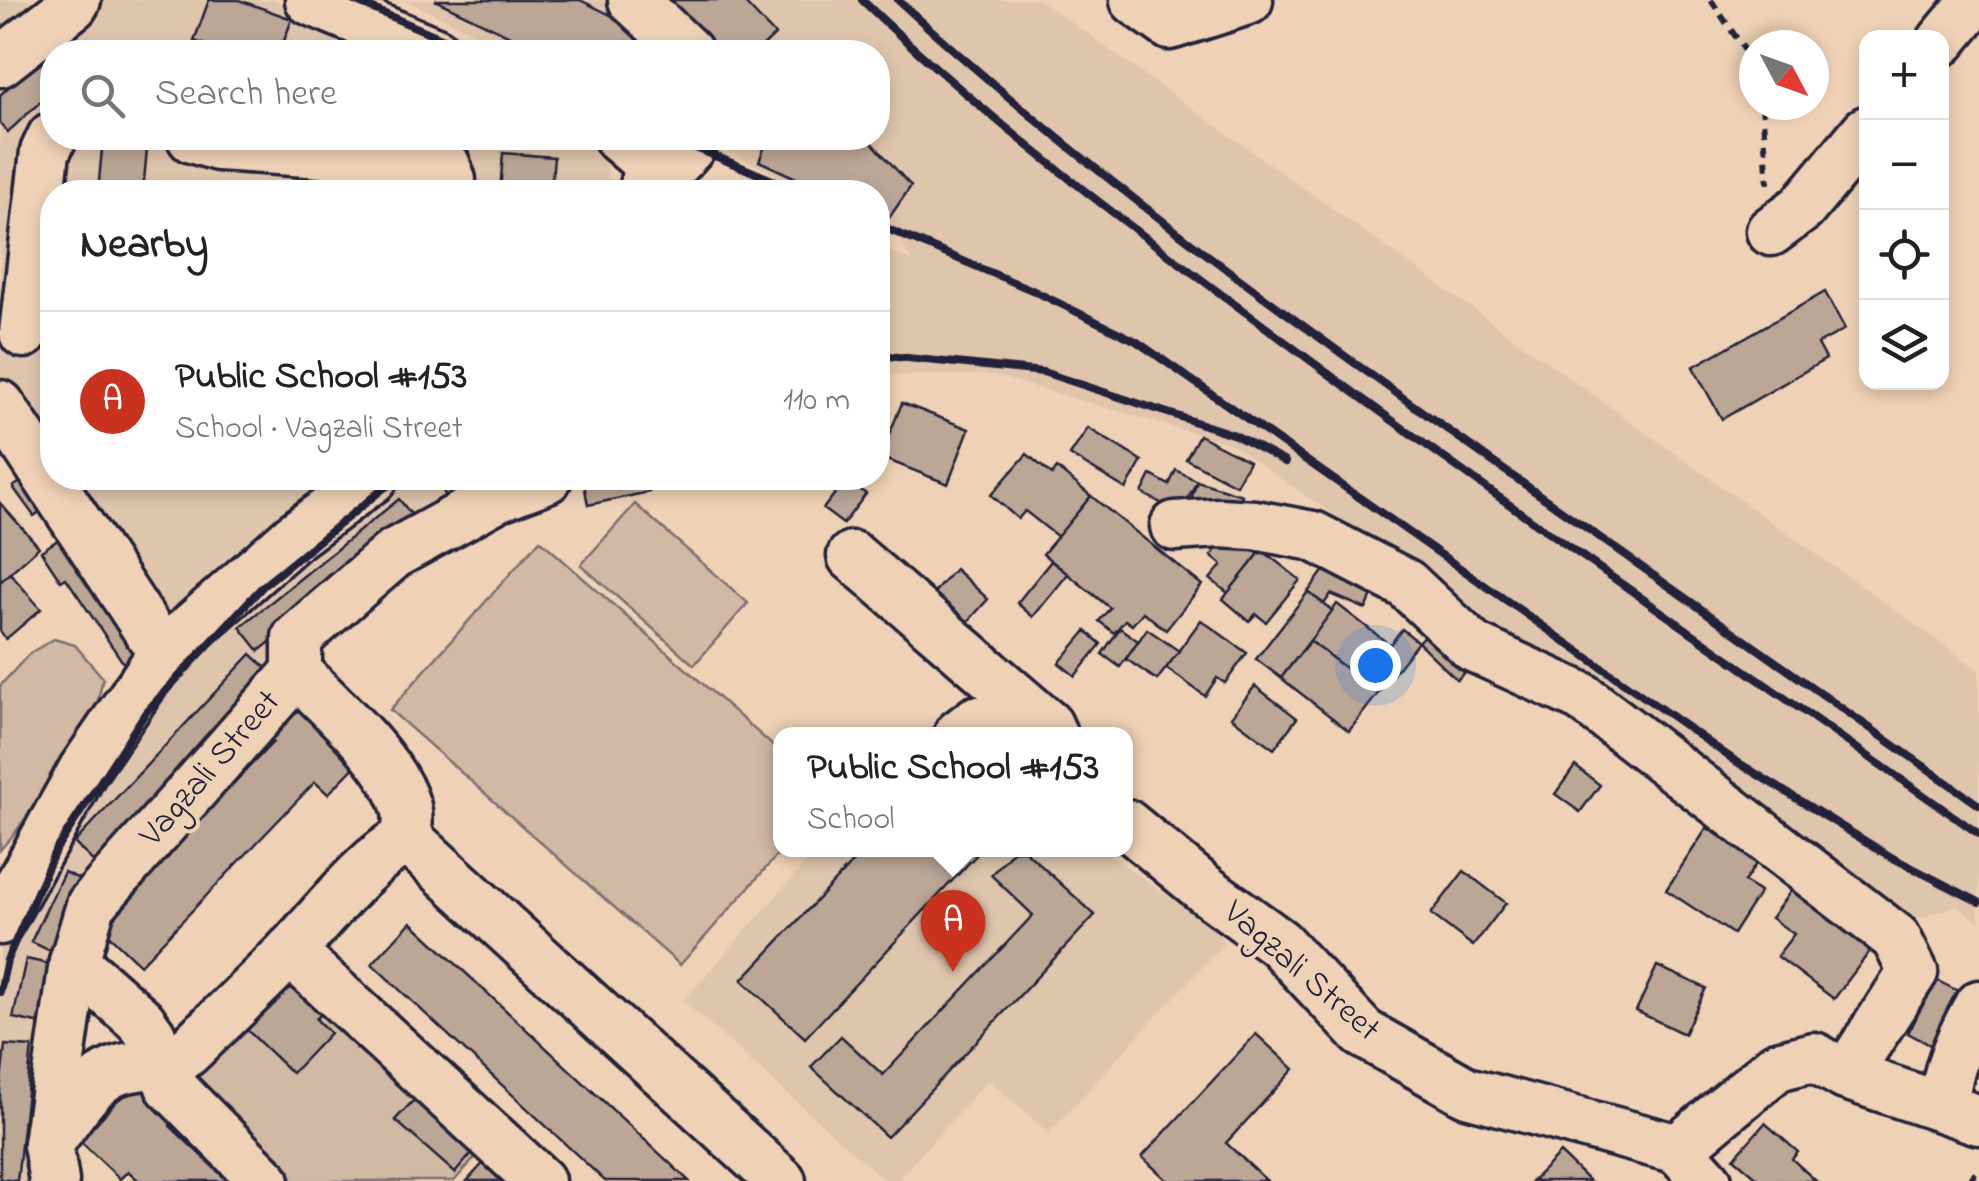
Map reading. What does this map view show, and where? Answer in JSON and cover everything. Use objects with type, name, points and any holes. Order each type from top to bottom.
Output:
[{"type":"street","points":[[0,62],[74,6],[76,0]]},
{"type":"street","points":[[310,0],[407,40]]},
{"type":"street","points":[[633,0],[675,40]]},
{"type":"street","points":[[1135,0],[1170,25],[1248,0]]},
{"type":"street","points":[[1949,33],[1976,0]]},
{"type":"street","points":[[1771,231],[1802,208],[1859,139]]},
{"type":"street","points":[[41,180],[45,150]]},
{"type":"street","points":[[277,150],[425,160],[446,166],[451,180]]},
{"type":"street","points":[[632,150],[647,162],[647,180]]},
{"type":"street","points":[[659,180],[688,150]]},
{"type":"street","points":[[24,333],[40,188]]},
{"type":"street","points":[[0,406],[40,467]]},
{"type":"street","points":[[55,490],[163,653]]},
{"type":"street","points":[[0,920],[83,770],[163,653],[294,537],[357,490]]},
{"type":"street","name":"Vagzali Street","points":[[51,1163],[74,962],[91,905],[297,672],[297,638],[395,554],[514,490]]},
{"type":"street","points":[[1175,526],[1255,525],[1313,536],[1406,584],[1473,647],[1582,697],[1896,938],[1913,972],[1846,1076]]},
{"type":"street","points":[[852,556],[1049,727]]},
{"type":"street","points":[[297,672],[376,755],[408,812],[407,838],[781,1181]]},
{"type":"street","name":"Vagzali Street","points":[[1133,830],[1279,943],[1363,1033],[1467,1092],[1693,1165],[1777,1066],[1814,1057],[1846,1076],[1961,1113]]},
{"type":"street","points":[[51,1163],[85,1097],[105,1076],[118,1070],[173,1061],[187,1052],[290,951],[366,869],[407,838]]},
{"type":"street","points":[[290,951],[540,1181]]},
{"type":"street","points":[[74,962],[141,1021],[151,1035],[170,1086],[265,1181]]},
{"type":"street","points":[[1961,1113],[1946,1078],[1958,1043],[1979,1005]]},
{"type":"path","points":[[1711,0],[1739,42]]},
{"type":"path","points":[[1763,120],[1771,231]]},
{"type":"path","points":[[1970,1181],[1979,1166]]},
{"type":"shaded area","points":[[0,0],[276,0],[371,40],[40,40],[40,150],[602,150],[610,180],[40,180],[40,450],[0,390]]},
{"type":"shaded area","points":[[404,0],[1040,0],[1979,670],[1979,922],[1957,906],[1917,919],[1231,444],[993,375],[890,375],[890,252],[912,261],[890,228],[890,180],[788,180],[723,150],[890,150],[890,40],[490,40]]},
{"type":"shaded area","points":[[67,490],[338,490],[167,637]]},
{"type":"shaded area","points":[[376,490],[565,490],[403,556],[302,653],[74,930],[43,1181],[0,1181],[0,949],[12,907],[132,705]]},
{"type":"shaded area","points":[[635,504],[748,603],[694,665],[581,565]]},
{"type":"shaded area","points":[[540,540],[773,746],[776,857],[680,965],[390,710]]},
{"type":"shaded area","points":[[54,639],[75,645],[103,678],[93,722],[0,850],[0,686],[30,653]]},
{"type":"shaded area","points":[[811,857],[1113,857],[1218,931],[1224,943],[1049,1133],[988,1080],[897,1181],[885,1181],[683,1001]]},
{"type":"shaded area","points":[[296,968],[489,1142],[454,1181],[287,1181],[186,1090]]},
{"type":"building","points":[[209,0],[239,0],[292,19],[284,40],[194,40]]},
{"type":"building","points":[[435,0],[580,0],[641,30],[636,40],[518,40]]},
{"type":"building","points":[[655,0],[742,0],[775,35],[770,40],[694,40]]},
{"type":"building","points":[[68,31],[77,40],[58,40]]},
{"type":"building","points":[[40,57],[40,102],[8,132],[0,123],[0,95]]},
{"type":"building","points":[[102,150],[147,150],[144,180],[99,180]]},
{"type":"building","points":[[763,150],[879,150],[911,186],[890,217],[890,180],[800,180],[759,161]]},
{"type":"building","points":[[503,153],[554,157],[552,180],[501,180]]},
{"type":"building","points":[[351,163],[443,171],[442,180],[349,180]]},
{"type":"building","points":[[1825,292],[1845,329],[1818,344],[1826,359],[1722,419],[1693,367]]},
{"type":"building","points":[[902,403],[969,429],[948,484],[890,461],[890,432]]},
{"type":"building","points":[[1088,428],[1142,461],[1126,489],[1070,455]]},
{"type":"building","points":[[1199,435],[1249,461],[1236,485],[1186,459]]},
{"type":"building","points":[[1027,454],[1052,475],[1057,468],[1091,496],[1058,537],[1025,511],[1018,519],[991,495]]},
{"type":"building","points":[[1176,470],[1197,481],[1180,513],[1142,493],[1151,475],[1169,485]]},
{"type":"building","points":[[29,476],[50,504],[34,516],[13,487]]},
{"type":"building","points":[[1197,481],[1242,495],[1235,516],[1190,502]]},
{"type":"building","points":[[443,490],[485,490],[449,505]]},
{"type":"building","points":[[585,490],[649,490],[649,492],[588,505]]},
{"type":"building","points":[[838,490],[861,490],[866,494],[843,524],[823,509]]},
{"type":"building","points":[[1091,496],[1202,585],[1166,630],[1143,612],[1132,625],[1125,620],[1114,633],[1099,621],[1110,608],[1043,554]]},
{"type":"building","points":[[399,499],[418,523],[259,651],[240,627]]},
{"type":"building","points":[[0,503],[39,547],[0,582]]},
{"type":"building","points":[[1234,527],[1262,550],[1228,593],[1210,579],[1222,565],[1211,556]]},
{"type":"building","points":[[70,532],[148,648],[124,664],[66,578],[61,581],[41,551]]},
{"type":"building","points":[[1262,550],[1300,580],[1266,622],[1256,614],[1249,621],[1223,599]]},
{"type":"building","points":[[1332,559],[1379,580],[1366,609],[1331,594],[1324,604],[1308,592]]},
{"type":"building","points":[[1051,561],[1068,574],[1033,617],[1017,603]]},
{"type":"building","points":[[955,569],[988,599],[965,625],[932,595]]},
{"type":"building","points":[[10,573],[41,609],[6,639],[0,631],[0,582]]},
{"type":"building","points":[[1308,592],[1333,611],[1281,678],[1256,659]]},
{"type":"building","points":[[1337,604],[1390,645],[1362,681],[1310,641]]},
{"type":"building","points":[[1201,620],[1247,653],[1225,683],[1217,678],[1205,696],[1166,668]]},
{"type":"building","points":[[1120,628],[1138,641],[1120,667],[1102,654]]},
{"type":"building","points":[[1431,628],[1470,667],[1457,680],[1418,642]]},
{"type":"building","points":[[1147,629],[1179,651],[1157,680],[1126,659]]},
{"type":"building","points":[[1402,629],[1418,642],[1349,731],[1281,678],[1310,641],[1362,681]]},
{"type":"building","points":[[1086,631],[1101,644],[1075,676],[1059,663]]},
{"type":"building","points":[[251,654],[279,680],[101,869],[74,843]]},
{"type":"building","points":[[1255,686],[1297,718],[1274,749],[1231,717]]},
{"type":"building","points":[[309,692],[370,751],[328,794],[315,782],[140,965],[98,925],[273,742],[266,736]]},
{"type":"building","points":[[1575,766],[1600,785],[1580,812],[1555,794]]},
{"type":"building","points":[[1707,828],[1758,861],[1744,882],[1760,892],[1733,934],[1666,890]]},
{"type":"building","points":[[857,857],[974,857],[805,1038],[742,980]]},
{"type":"building","points":[[1008,857],[1032,857],[1095,915],[887,1137],[811,1067],[841,1036],[883,1075],[1033,915],[991,875]]},
{"type":"building","points":[[1464,871],[1506,903],[1473,946],[1431,914]]},
{"type":"building","points":[[64,872],[90,884],[57,954],[31,942]]},
{"type":"building","points":[[1796,884],[1876,943],[1834,999],[1777,956],[1794,934],[1771,918]]},
{"type":"building","points":[[411,922],[689,1181],[605,1181],[372,964]]},
{"type":"building","points":[[26,959],[54,965],[42,1024],[13,1018]]},
{"type":"building","points":[[1657,966],[1706,988],[1684,1034],[1636,1011]]},
{"type":"building","points":[[300,974],[331,1004],[316,1019],[330,1033],[292,1073],[247,1030]]},
{"type":"building","points":[[1936,980],[1960,992],[1932,1046],[1908,1033]]},
{"type":"building","points":[[1256,1034],[1294,1069],[1226,1143],[1267,1181],[1168,1181],[1142,1157]]},
{"type":"building","points":[[5,1045],[32,1047],[17,1181],[0,1179],[0,1091]]},
{"type":"building","points":[[136,1080],[177,1118],[170,1126],[228,1181],[139,1181],[128,1171],[120,1179],[80,1141]]},
{"type":"building","points":[[415,1099],[473,1152],[455,1173],[395,1120]]},
{"type":"building","points":[[1765,1123],[1798,1152],[1792,1159],[1816,1181],[1761,1181],[1734,1158]]},
{"type":"building","points":[[1560,1153],[1589,1181],[1532,1181]]},
{"type":"building","points":[[488,1158],[512,1181],[467,1181]]},
{"type":"railway","points":[[352,0],[446,40]]},
{"type":"railway","points":[[862,0],[1006,128],[1208,285],[1527,517],[1979,834]]},
{"type":"railway","points":[[898,0],[1040,123],[1262,296],[1979,805]]},
{"type":"railway","points":[[701,150],[772,180]]},
{"type":"railway","points":[[890,230],[1032,290],[1136,341],[1734,760],[1891,857],[1979,902]]},
{"type":"railway","points":[[890,356],[1043,372],[1235,435],[1285,462]]},
{"type":"railway","points":[[0,992],[7,960],[55,851],[146,712],[263,586],[382,490]]},
{"type":"place","name":"Public School #153","points":[[953,972]]}]
